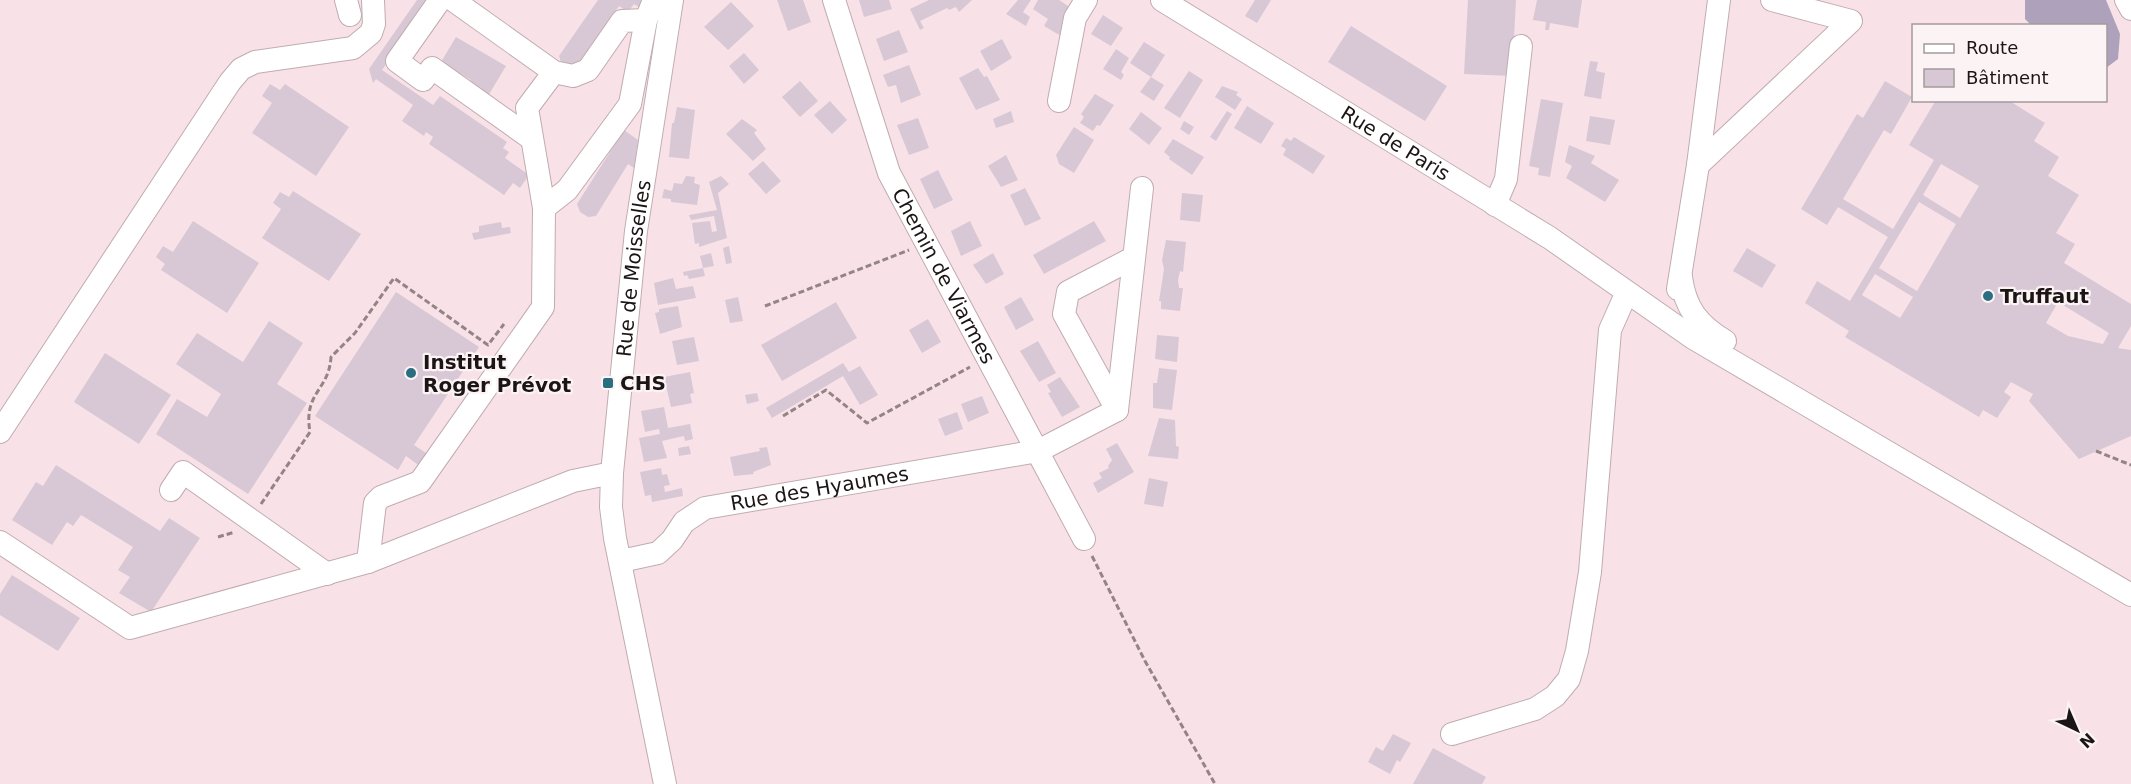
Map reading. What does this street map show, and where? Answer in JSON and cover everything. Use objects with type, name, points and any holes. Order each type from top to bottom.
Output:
[{"type":"street","points":[[0,432],[230,82],[241,69],[255,62],[353,48],[371,33],[374,24],[373,0]]},
{"type":"street","points":[[440,0],[397,62],[423,80],[432,68],[532,139]]},
{"type":"street","points":[[453,0],[554,72],[573,76],[588,70],[622,21],[650,10]]},
{"type":"street","name":"Rue de Moisselles","points":[[665,784],[611,507],[612,473],[636,231],[672,0]]},
{"type":"street","name":"Chemin de Viarmes","points":[[834,0],[888,173],[1084,538]]},
{"type":"street","points":[[1059,101],[1075,18],[1086,0]]},
{"type":"street","name":"Rue de Paris","points":[[1162,0],[1496,205],[1581,260],[1626,294],[1687,321]]},
{"type":"street","points":[[1719,0],[1681,277],[1687,321],[1693,338],[2131,596]]},
{"type":"street","points":[[1698,165],[1851,21],[1772,0]]},
{"type":"street","points":[[2126,0],[2131,9]]},
{"type":"street","points":[[544,208],[567,190],[630,104],[650,10]]},
{"type":"street","points":[[1496,205],[1506,179],[1521,46]]},
{"type":"street","points":[[368,562],[375,503],[381,497],[420,482],[543,307],[544,208],[527,108],[554,72]]},
{"type":"street","points":[[1117,410],[1142,188]]},
{"type":"street","points":[[1117,410],[1064,314],[1068,292],[1133,258]]},
{"type":"street","points":[[1452,734],[1535,709],[1555,696],[1569,680],[1577,651],[1590,572],[1610,330],[1626,294]]},
{"type":"street","points":[[1687,321],[1719,337],[2131,583]]},
{"type":"street","name":"Rue des Hyaumes","points":[[621,561],[658,553],[672,540],[684,522],[705,508],[1038,451],[1117,410]]},
{"type":"street","points":[[171,490],[183,472],[327,573]]},
{"type":"street","points":[[0,542],[130,628],[368,562],[573,481],[612,473]]},
{"type":"path","points":[[765,306],[925,243]]},
{"type":"path","points":[[218,537],[243,530],[310,432],[307,414],[314,395],[330,373],[331,357],[355,333],[394,278],[488,345],[504,324]]},
{"type":"path","points":[[783,416],[826,390],[867,423],[987,358]]},
{"type":"path","points":[[2097,451],[2131,465]]},
{"type":"path","points":[[1084,538],[1145,661],[1215,784]]},
{"type":"shaded area","points":[[2025,0],[2106,0],[2120,34],[2118,59],[2107,67],[2107,24],[2030,24],[2025,19]]},
{"type":"building","points":[[417,0],[431,0],[382,70],[433,105],[440,96],[507,142],[503,148],[509,152],[505,158],[529,175],[520,188],[513,183],[504,195],[429,144],[433,137],[426,132],[424,136],[402,121],[413,105],[376,79],[373,83],[369,69]]},
{"type":"building","points":[[598,0],[648,0],[642,9],[634,4],[628,12],[619,6],[576,68],[561,62],[559,56]]},
{"type":"building","points":[[777,0],[803,0],[811,22],[788,31]]},
{"type":"building","points":[[859,0],[889,0],[892,9],[864,17]]},
{"type":"building","points":[[929,0],[972,0],[959,12],[956,7],[949,10],[947,8],[920,21],[924,28],[920,30],[910,9]]},
{"type":"building","points":[[1018,0],[1031,0],[1023,12],[1030,17],[1026,26],[1006,14]]},
{"type":"building","points":[[1038,0],[1059,0],[1071,8],[1061,36],[1044,26],[1048,19],[1033,9]]},
{"type":"building","points":[[1255,0],[1271,0],[1257,23],[1245,16]]},
{"type":"building","points":[[1468,0],[1516,0],[1512,76],[1464,74]]},
{"type":"building","points":[[1537,0],[1582,0],[1578,28],[1550,23],[1549,30],[1545,30],[1546,22],[1533,20]]},
{"type":"building","points":[[731,2],[754,26],[728,50],[704,27]]},
{"type":"building","points":[[1103,15],[1123,28],[1111,46],[1091,34]]},
{"type":"building","points":[[1351,26],[1447,86],[1425,121],[1328,62]]},
{"type":"building","points":[[899,30],[908,52],[884,61],[876,39]]},
{"type":"building","points":[[456,37],[506,66],[488,96],[469,85],[471,80],[441,62]]},
{"type":"building","points":[[1002,39],[1012,58],[991,71],[980,51]]},
{"type":"building","points":[[1144,42],[1165,55],[1151,77],[1130,63]]},
{"type":"building","points":[[1116,49],[1129,58],[1121,72],[1124,75],[1121,80],[1103,69]]},
{"type":"building","points":[[744,53],[759,70],[744,84],[729,66]]},
{"type":"building","points":[[1590,61],[1598,62],[1596,71],[1605,73],[1601,99],[1584,96]]},
{"type":"building","points":[[909,65],[921,95],[901,103],[896,85],[888,87],[883,75]]},
{"type":"building","points":[[978,68],[984,77],[987,76],[1000,100],[976,110],[959,78]]},
{"type":"building","points":[[1189,71],[1203,80],[1180,118],[1164,108]]},
{"type":"building","points":[[1151,77],[1164,85],[1154,101],[1140,92]]},
{"type":"building","points":[[800,81],[818,101],[800,117],[782,97]]},
{"type":"building","points":[[1885,81],[1912,97],[1891,134],[1884,130],[1843,199],[1893,229],[1934,160],[1909,145],[1935,102],[2011,102],[2045,123],[2034,141],[2059,157],[2048,176],[2079,195],[2056,233],[2075,244],[2064,263],[2131,304],[2131,326],[2118,348],[2131,350],[2131,436],[2079,459],[2029,401],[2033,394],[2011,382],[2004,392],[2011,397],[1997,418],[1983,410],[1979,417],[1845,337],[1849,331],[1805,303],[1817,281],[1850,301],[1888,237],[1838,207],[1827,225],[1801,209],[1857,114],[1863,118]],"holes":[[[1941,164],[1979,186],[1960,218],[1923,195]],[[1919,202],[1956,224],[1917,291],[1879,268]],[[1875,274],[1913,297],[1900,318],[1862,295]],[[2058,302],[2109,333],[2103,344],[2068,336],[2046,323]]]},
{"type":"building","points":[[270,84],[280,90],[285,84],[349,127],[316,176],[252,133],[272,103],[262,96]]},
{"type":"building","points":[[1222,86],[1238,92],[1236,95],[1242,99],[1235,110],[1215,97]]},
{"type":"building","points":[[1095,94],[1114,105],[1100,126],[1097,125],[1093,131],[1080,123],[1084,117],[1081,114]]},
{"type":"building","points":[[1541,99],[1563,103],[1550,177],[1538,175],[1539,168],[1529,166]]},
{"type":"building","points":[[830,101],[847,120],[832,134],[814,115]]},
{"type":"building","points":[[1247,106],[1274,123],[1261,144],[1234,128]]},
{"type":"building","points":[[677,107],[695,110],[689,159],[669,157],[672,123],[674,123]]},
{"type":"building","points":[[1011,111],[1014,122],[996,128],[993,119]]},
{"type":"building","points":[[1227,111],[1232,114],[1216,141],[1210,137]]},
{"type":"building","points":[[1141,112],[1162,128],[1149,145],[1129,129]]},
{"type":"building","points":[[1590,116],[1615,120],[1610,145],[1586,141]]},
{"type":"building","points":[[918,118],[929,148],[909,155],[897,125]]},
{"type":"building","points":[[742,119],[757,130],[754,133],[766,149],[753,161],[726,134]]},
{"type":"building","points":[[1184,121],[1194,127],[1189,135],[1180,129]]},
{"type":"building","points":[[1074,127],[1094,140],[1074,173],[1059,164],[1056,155]]},
{"type":"building","points":[[624,130],[638,140],[634,168],[628,164],[596,216],[588,217],[580,212],[577,204]]},
{"type":"building","points":[[1294,137],[1325,156],[1313,174],[1283,155],[1286,149],[1281,146],[1286,138],[1291,141]]},
{"type":"building","points":[[1173,139],[1204,157],[1192,175],[1169,159],[1170,157],[1164,152]]},
{"type":"building","points":[[1569,145],[1595,156],[1591,163],[1619,180],[1605,202],[1566,178],[1572,166],[1565,162]]},
{"type":"building","points":[[1006,155],[1018,180],[1001,187],[988,166]]},
{"type":"building","points":[[763,161],[781,181],[766,194],[748,174]]},
{"type":"building","points":[[938,170],[953,200],[934,209],[920,179]]},
{"type":"building","points":[[686,176],[695,177],[694,183],[700,185],[697,205],[671,202],[671,199],[662,198],[664,189],[672,191],[674,183],[682,184]]},
{"type":"building","points":[[721,176],[729,184],[718,193],[727,238],[699,247],[699,243],[695,244],[692,223],[710,221],[712,232],[717,231],[714,216],[691,220],[689,215],[717,210],[709,182]]},
{"type":"building","points":[[1025,188],[1041,219],[1025,226],[1010,195]]},
{"type":"building","points":[[293,191],[361,234],[329,281],[262,238],[281,209],[273,203],[280,192],[289,197]]},
{"type":"building","points":[[1182,193],[1203,195],[1200,222],[1180,220]]},
{"type":"building","points":[[193,221],[259,263],[227,313],[161,270],[165,264],[156,257],[163,246],[173,252]]},
{"type":"building","points":[[970,221],[982,246],[961,256],[951,231]]},
{"type":"building","points":[[1094,221],[1106,241],[1044,274],[1033,255]]},
{"type":"building","points":[[501,222],[502,228],[510,227],[511,233],[474,240],[472,233],[479,232],[479,226]]},
{"type":"building","points":[[1166,240],[1186,242],[1183,272],[1180,271],[1178,280],[1179,288],[1183,288],[1180,311],[1161,309],[1161,301],[1159,301]]},
{"type":"building","points":[[729,246],[732,263],[726,264],[723,248]]},
{"type":"building","points":[[1747,248],[1776,265],[1762,288],[1733,271]]},
{"type":"building","points":[[711,253],[714,266],[703,268],[700,256]]},
{"type":"building","points":[[993,253],[1004,274],[986,284],[973,265]]},
{"type":"building","points":[[703,268],[705,276],[689,279],[687,275],[684,276],[683,272]]},
{"type":"building","points":[[673,278],[676,289],[693,286],[696,298],[658,305],[654,283]]},
{"type":"building","points":[[396,292],[479,347],[414,445],[429,455],[421,467],[406,456],[398,470],[315,416]]},
{"type":"building","points":[[738,297],[743,321],[730,323],[725,300]]},
{"type":"building","points":[[1021,297],[1034,320],[1016,330],[1004,307]]},
{"type":"building","points":[[836,302],[857,338],[782,381],[761,345]]},
{"type":"building","points":[[678,306],[682,327],[660,334],[655,313],[659,312],[659,309]]},
{"type":"building","points":[[928,319],[941,342],[922,353],[909,330]]},
{"type":"building","points":[[269,321],[303,343],[277,384],[307,403],[248,494],[156,434],[177,399],[207,417],[221,394],[176,364],[197,333],[243,362]]},
{"type":"building","points":[[1157,335],[1179,337],[1177,362],[1155,359]]},
{"type":"building","points":[[694,337],[699,361],[677,365],[672,341]]},
{"type":"building","points":[[1038,341],[1056,373],[1039,382],[1020,351]]},
{"type":"building","points":[[105,353],[171,395],[139,444],[74,402]]},
{"type":"building","points":[[843,363],[849,372],[860,366],[878,395],[860,405],[843,376],[772,418],[766,408]]},
{"type":"building","points":[[1159,368],[1177,370],[1172,410],[1153,408],[1153,383],[1157,383]]},
{"type":"building","points":[[690,372],[694,393],[690,394],[692,403],[671,407],[664,377]]},
{"type":"building","points":[[1060,377],[1080,407],[1062,417],[1048,393],[1051,392],[1047,385]]},
{"type":"building","points":[[757,393],[759,401],[747,404],[745,395]]},
{"type":"building","points":[[982,396],[989,413],[968,422],[961,404]]},
{"type":"building","points":[[664,407],[668,428],[690,424],[693,439],[685,441],[684,436],[662,441],[667,458],[644,462],[639,438],[660,434],[659,429],[645,432],[641,411]]},
{"type":"building","points":[[957,412],[963,429],[945,436],[938,419]]},
{"type":"building","points":[[1159,418],[1175,420],[1176,446],[1179,447],[1178,459],[1148,456]]},
{"type":"building","points":[[1117,443],[1134,472],[1098,493],[1093,483],[1102,478],[1099,473],[1109,468],[1112,460],[1106,449]]},
{"type":"building","points":[[689,446],[691,454],[679,456],[678,448]]},
{"type":"building","points":[[767,447],[771,465],[753,472],[754,474],[734,476],[730,457],[760,451],[759,448]]},
{"type":"building","points":[[56,465],[160,531],[169,518],[200,538],[151,612],[119,593],[130,577],[118,570],[133,547],[81,515],[73,526],[67,522],[52,545],[12,520],[36,482],[43,486]]},
{"type":"building","points":[[661,468],[662,475],[667,474],[670,485],[664,486],[665,492],[682,488],[683,496],[652,502],[651,495],[645,496],[640,472]]},
{"type":"building","points":[[1149,478],[1168,482],[1163,507],[1144,504]]},
{"type":"building","points":[[12,575],[80,618],[58,651],[0,615],[0,594]]},
{"type":"building","points":[[1393,734],[1411,743],[1400,762],[1397,760],[1390,774],[1368,762],[1376,747],[1383,751]]},
{"type":"building","points":[[1433,748],[1486,777],[1482,784],[1413,784]]},
{"type":"place","name":"Truffaut","points":[[1988,296]]},
{"type":"place","name":"Institut Roger Prévot","points":[[411,373]]},
{"type":"place","name":"CHS","points":[[608,383]]}]
